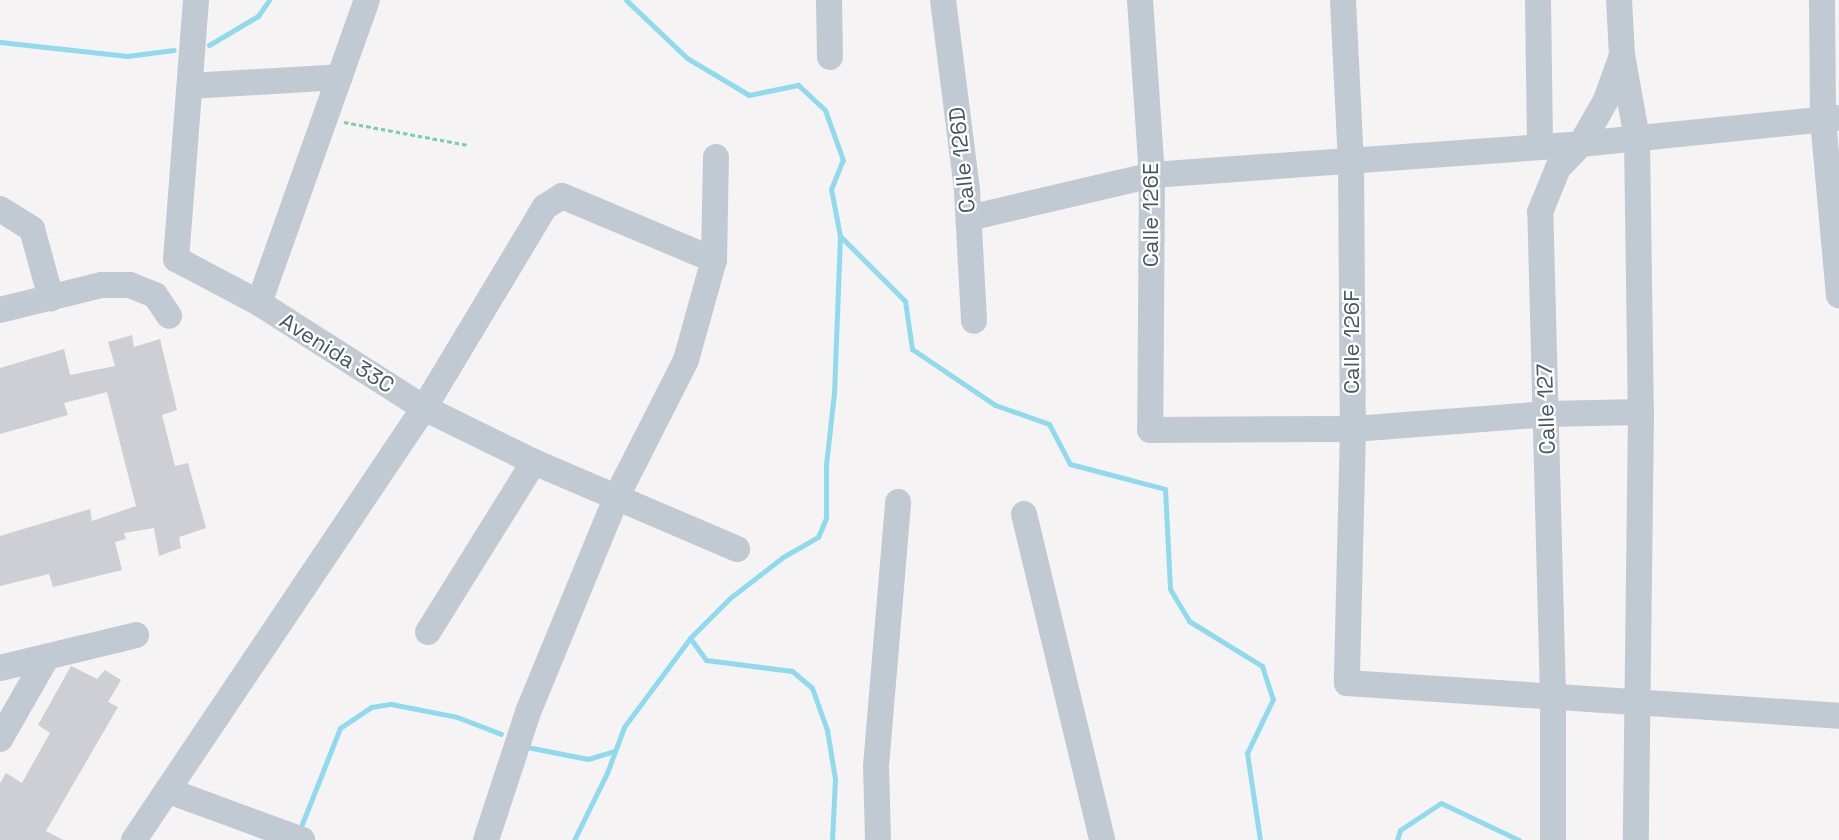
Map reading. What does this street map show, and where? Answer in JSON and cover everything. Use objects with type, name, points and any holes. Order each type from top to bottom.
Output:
[{"type":"street","name":"Avenida 33C","points":[[196,0],[176,259],[259,303],[424,408],[534,462],[737,549]]},
{"type":"street","points":[[259,303],[367,0]]},
{"type":"street","points":[[829,0],[830,57]]},
{"type":"street","name":"Calle 126D","points":[[943,0],[969,218],[974,321]]},
{"type":"street","name":"Calle 126E","points":[[1140,0],[1152,175],[1150,430],[1353,429]]},
{"type":"street","name":"Calle 126F","points":[[1343,0],[1351,162],[1353,429],[1347,683],[1553,697]]},
{"type":"street","points":[[1538,0],[1540,147]]},
{"type":"street","name":"Calle 127","points":[[1554,840],[1547,414],[1540,212],[1558,168],[1581,144],[1606,100],[1622,55],[1619,0]]},
{"type":"street","points":[[1822,0],[1831,119],[1839,296]]},
{"type":"street","points":[[1622,55],[1637,138],[1641,412],[1640,703],[1636,840]]},
{"type":"street","points":[[190,86],[340,77]]},
{"type":"street","points":[[969,218],[1152,175],[1581,144],[1831,119]]},
{"type":"street","points":[[486,840],[528,712],[616,498],[686,360],[714,261],[716,157]]},
{"type":"street","points":[[134,840],[424,408],[545,207],[562,196],[714,261]]},
{"type":"street","points":[[0,209],[32,229],[51,298]]},
{"type":"street","points":[[0,310],[102,285],[130,285],[155,295],[170,316]]},
{"type":"street","points":[[1353,429],[1547,414],[1641,412]]},
{"type":"street","points":[[428,632],[534,462]]},
{"type":"street","points":[[878,840],[876,766],[898,502]]},
{"type":"street","points":[[1024,514],[1102,840]]},
{"type":"street","points":[[0,668],[136,635]]},
{"type":"street","points":[[0,739],[47,657]]},
{"type":"street","points":[[1553,697],[1839,716]]},
{"type":"street","points":[[169,791],[302,840]]},
{"type":"path","points":[[325,118],[468,145]]},
{"type":"building","points":[[132,335],[134,347],[160,339],[177,410],[162,415],[175,466],[188,463],[206,528],[179,537],[181,548],[159,556],[154,528],[124,533],[126,539],[115,542],[122,570],[53,587],[49,574],[0,586],[0,536],[90,509],[92,521],[136,506],[107,392],[64,403],[68,415],[0,434],[0,368],[64,349],[70,375],[115,366],[108,342]]},
{"type":"building","points":[[71,666],[97,679],[105,670],[121,680],[108,702],[118,707],[46,831],[63,840],[0,840],[0,783],[6,773],[22,783],[50,733],[38,725]]},
{"type":"waterway","points":[[209,45],[258,16],[269,0]]},
{"type":"waterway","points":[[574,840],[607,773],[624,727],[690,638],[730,598],[783,557],[818,537],[826,518],[826,465],[834,393],[840,236],[831,189],[843,160],[825,110],[798,85],[749,95],[687,58],[626,0]]},
{"type":"waterway","points":[[0,42],[127,56],[174,50]]},
{"type":"waterway","points":[[840,236],[905,301],[912,349],[995,405],[1049,424],[1070,464],[1165,489],[1170,589],[1189,621],[1262,666],[1273,699],[1247,753],[1260,840]]},
{"type":"waterway","points":[[690,638],[706,660],[792,671],[812,688],[827,730],[835,779],[832,840]]},
{"type":"waterway","points":[[302,824],[340,728],[371,707],[391,704],[457,717],[501,734]]},
{"type":"waterway","points":[[527,747],[588,759],[615,751]]},
{"type":"waterway","points":[[1397,840],[1400,830],[1441,803],[1519,840]]}]
